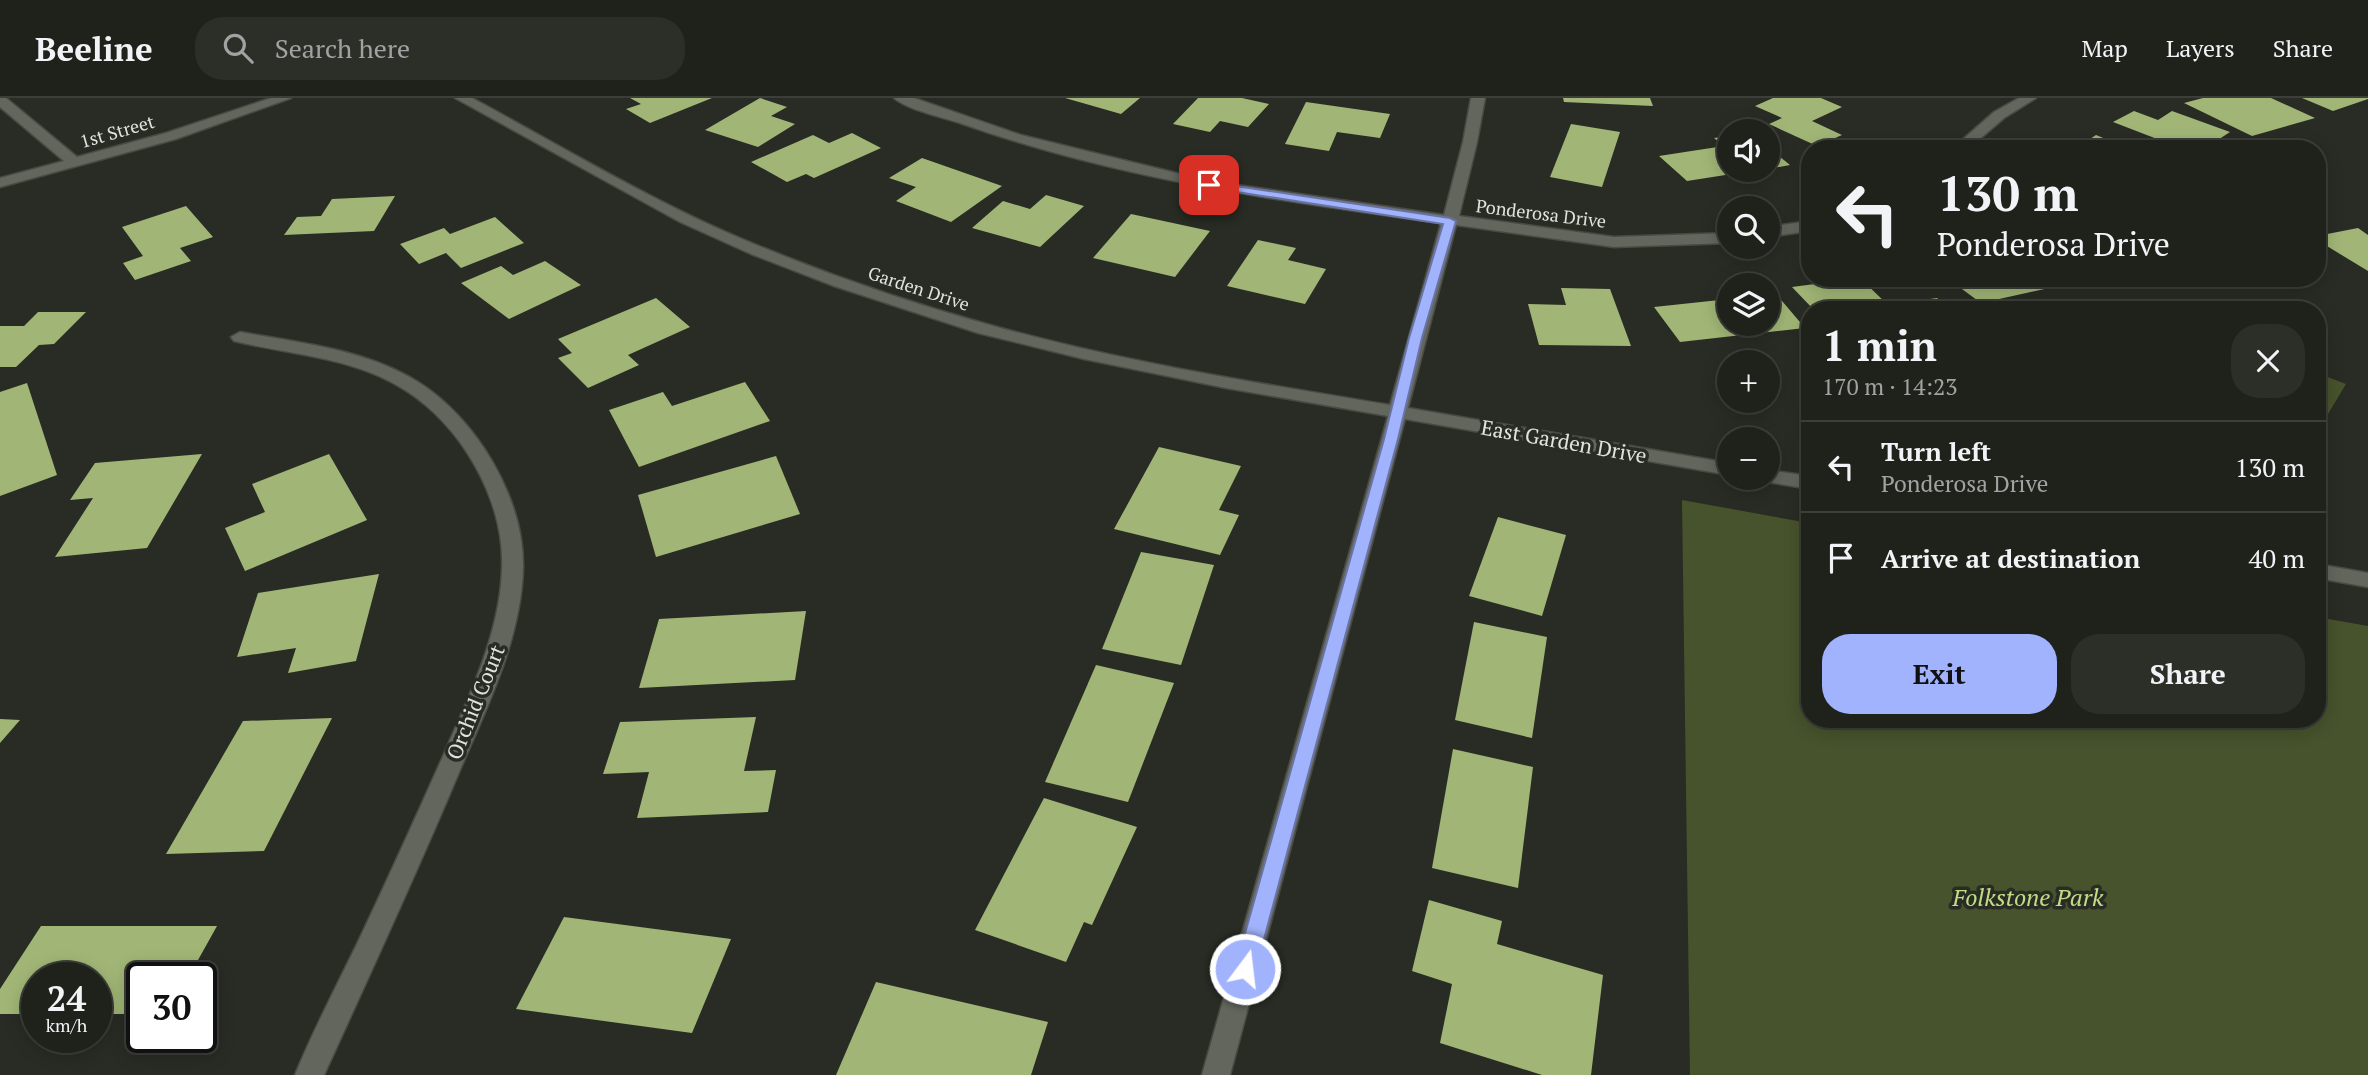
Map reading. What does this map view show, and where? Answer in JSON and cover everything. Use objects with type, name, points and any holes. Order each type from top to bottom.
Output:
[{"type":"street","name":"1st Street","points":[[0,183],[171,136],[284,98]]},
{"type":"street","name":"Garden Drive","points":[[462,98],[685,219],[757,251],[840,282],[984,329],[1084,354],[1226,383],[1398,412]]},
{"type":"street","name":"Ponderosa Drive","points":[[901,98],[1016,138],[1114,164],[1265,195],[1614,242],[1717,238]]},
{"type":"street","points":[[1216,1075],[1450,221],[1474,129],[1478,98]]},
{"type":"street","points":[[1970,140],[1998,116],[2029,98]]},
{"type":"street","points":[[0,100],[75,163]]},
{"type":"street","points":[[1780,230],[1801,227]]},
{"type":"street","name":"Orchid Court","points":[[240,337],[350,360],[412,386],[456,426],[484,468],[504,512],[511,540],[511,574],[503,632],[489,675],[425,825],[309,1075]]},
{"type":"street","name":"East Garden Drive","points":[[1398,412],[1717,467]]},
{"type":"street","points":[[1780,478],[1801,482]]},
{"type":"street","points":[[2326,573],[2368,580]]},
{"type":"green space","points":[[2326,376],[2346,384],[2326,417]]},
{"type":"green space","name":"Folkstone Park","points":[[1682,500],[1801,522],[1801,728],[2326,728],[2326,619],[2368,626],[2368,1075],[1690,1075]]},
{"type":"building","points":[[630,98],[712,98],[650,123],[626,109],[641,104]]},
{"type":"building","points":[[760,98],[787,107],[771,116],[795,124],[758,147],[705,130]]},
{"type":"building","points":[[1065,98],[1140,98],[1121,114]]},
{"type":"building","points":[[1198,98],[1242,98],[1269,104],[1248,127],[1220,121],[1210,132],[1173,124]]},
{"type":"building","points":[[1563,98],[1650,98],[1653,106],[1564,102]]},
{"type":"building","points":[[1773,98],[1821,98],[1842,107],[1812,121],[1842,135],[1831,140],[1804,140],[1780,129],[1782,118],[1755,106]]},
{"type":"building","points":[[2203,98],[2271,98],[2315,118],[2252,136],[2184,103]]},
{"type":"building","points":[[2302,98],[2368,98],[2368,99],[2333,111]]},
{"type":"building","points":[[1306,102],[1390,114],[1380,138],[1337,132],[1329,151],[1285,144]]},
{"type":"building","points":[[2134,111],[2158,120],[2172,111],[2230,132],[2218,140],[2160,140],[2113,122]]},
{"type":"building","points":[[1571,124],[1620,132],[1602,187],[1550,177]]},
{"type":"building","points":[[852,133],[881,148],[814,178],[806,174],[787,182],[751,162],[813,135],[829,143]]},
{"type":"building","points":[[2096,135],[2108,140],[2088,140]]},
{"type":"building","points":[[1717,147],[1717,176],[1687,181],[1659,156]]},
{"type":"building","points":[[1780,157],[1790,165],[1780,167]]},
{"type":"building","points":[[922,158],[1002,186],[951,222],[896,201],[916,187],[889,178]]},
{"type":"building","points":[[1046,195],[1084,206],[1040,247],[972,228],[1003,201],[1030,209]]},
{"type":"building","points":[[395,196],[374,231],[284,235],[297,217],[321,216],[332,199]]},
{"type":"building","points":[[186,206],[213,237],[180,248],[191,261],[135,280],[123,263],[143,256],[122,227]]},
{"type":"building","points":[[1131,214],[1210,231],[1175,277],[1093,258]]},
{"type":"building","points":[[495,217],[524,243],[461,268],[446,253],[419,264],[400,244],[444,228],[450,234]]},
{"type":"building","points":[[2358,228],[2368,235],[2368,271],[2326,245],[2326,234]]},
{"type":"building","points":[[1258,240],[1296,248],[1288,260],[1326,269],[1305,304],[1227,286]]},
{"type":"building","points":[[545,261],[581,285],[509,319],[461,283],[501,266],[513,275]]},
{"type":"building","points":[[1792,287],[1869,287],[1884,301],[1805,301]]},
{"type":"building","points":[[1959,287],[2049,288],[1990,301],[1978,301]]},
{"type":"building","points":[[1561,288],[1610,289],[1631,346],[1539,345],[1528,304],[1566,305]]},
{"type":"building","points":[[656,298],[690,327],[628,355],[639,365],[588,388],[558,358],[572,353],[558,339]]},
{"type":"building","points":[[1937,298],[1940,301],[1916,301]]},
{"type":"building","points":[[1780,299],[1801,323],[1801,328],[1780,331]]},
{"type":"building","points":[[1717,300],[1717,336],[1734,336],[1680,342],[1654,307]]},
{"type":"building","points":[[38,312],[86,312],[54,344],[39,345],[16,367],[0,367],[0,326],[24,326]]},
{"type":"building","points":[[745,382],[770,421],[639,467],[609,410],[663,392],[672,406]]},
{"type":"building","points":[[27,383],[57,475],[0,496],[0,392]]},
{"type":"building","points":[[1159,447],[1241,466],[1219,510],[1239,515],[1220,555],[1114,529]]},
{"type":"building","points":[[202,454],[147,548],[55,557],[93,498],[70,500],[95,463]]},
{"type":"building","points":[[329,454],[367,520],[245,571],[225,528],[265,512],[252,484]]},
{"type":"building","points":[[776,456],[800,514],[656,557],[638,495]]},
{"type":"building","points":[[1498,517],[1566,535],[1542,616],[1469,596]]},
{"type":"building","points":[[1141,552],[1214,565],[1181,665],[1102,649]]},
{"type":"building","points":[[379,574],[356,661],[288,673],[296,648],[237,657],[258,593]]},
{"type":"building","points":[[806,611],[795,680],[639,688],[659,619]]},
{"type":"building","points":[[1474,622],[1547,637],[1532,738],[1455,720]]},
{"type":"building","points":[[1096,665],[1174,683],[1128,802],[1045,782]]},
{"type":"building","points":[[756,717],[744,771],[776,770],[768,812],[637,818],[649,772],[603,774],[620,722]]},
{"type":"building","points":[[332,718],[264,851],[166,854],[243,721]]},
{"type":"building","points":[[0,719],[20,720],[0,743]]},
{"type":"building","points":[[1453,749],[1533,767],[1518,888],[1432,868]]},
{"type":"building","points":[[1044,798],[1137,827],[1092,925],[1084,922],[1066,962],[975,930]]},
{"type":"building","points":[[1429,900],[1502,921],[1497,944],[1603,975],[1591,1075],[1542,1075],[1440,1043],[1452,984],[1412,971]]},
{"type":"building","points":[[564,917],[731,939],[692,1033],[516,1009]]},
{"type":"building","points":[[41,926],[217,926],[197,962],[126,962],[126,1014],[112,1014],[112,962],[21,962],[21,1014],[0,1014],[0,989]]},
{"type":"building","points":[[876,982],[1048,1022],[1031,1075],[836,1075]]},
{"type":"route","points":[[1209,185],[1450,221],[1245,969]]}]
